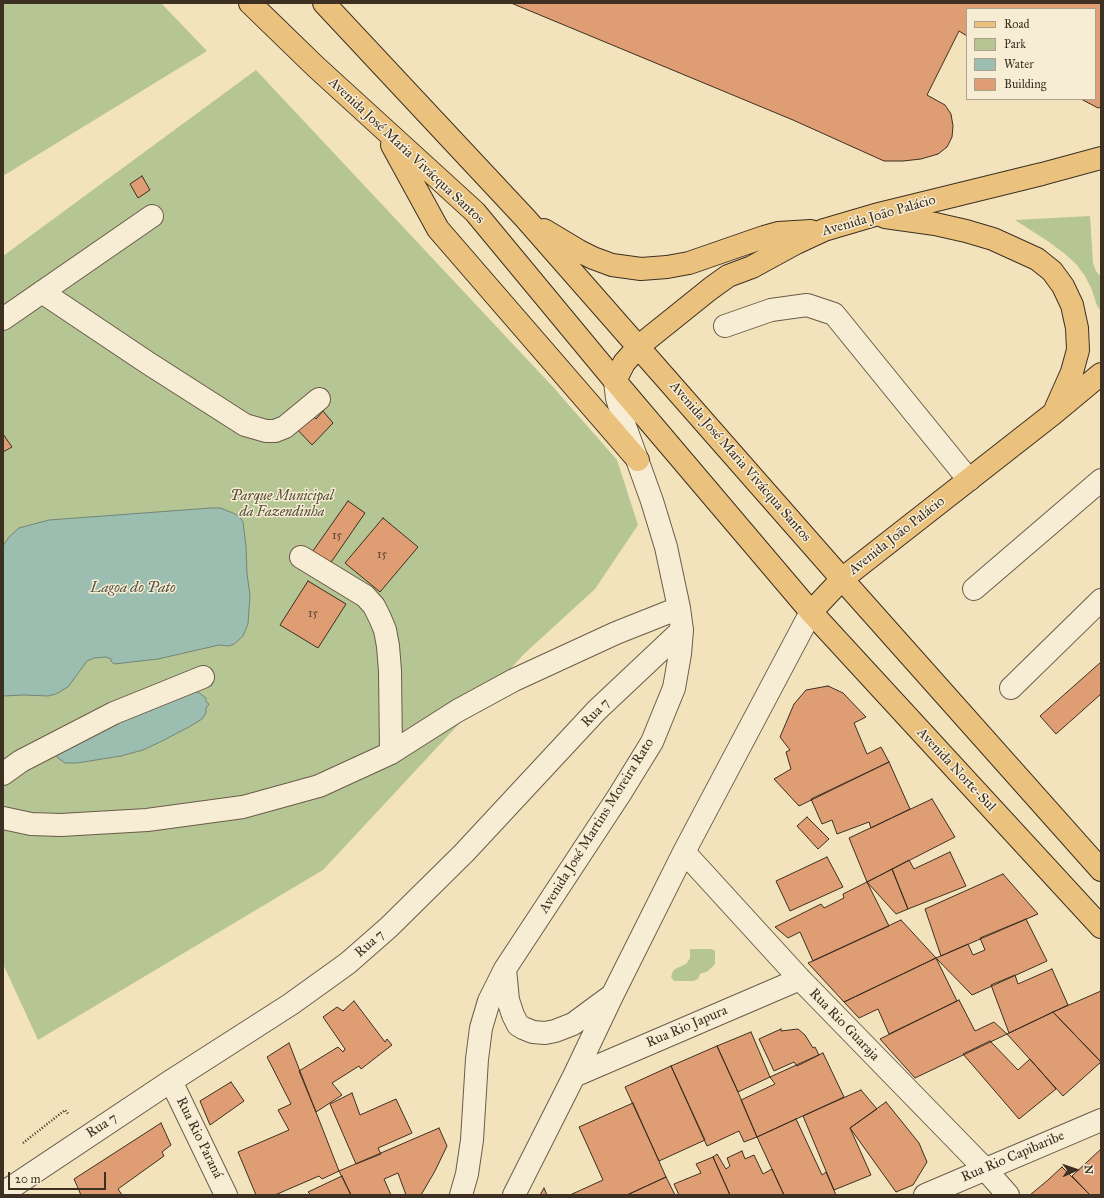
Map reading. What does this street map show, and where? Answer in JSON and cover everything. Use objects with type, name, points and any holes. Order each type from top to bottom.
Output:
[{"type":"main road","name":"Avenida José Maria Vivácqua Santos","points":[[250,3],[316,67],[475,212],[615,381],[811,612]]},
{"type":"main road","name":"Avenida José Maria Vivácqua Santos","points":[[324,3],[524,218],[842,579]]},
{"type":"main road","points":[[384,130],[438,229],[638,460]]},
{"type":"main road","name":"Avenida João Palácio","points":[[638,346],[728,276],[752,267],[790,246],[824,230],[875,215],[1101,158]]},
{"type":"main road","points":[[875,215],[935,224],[993,239],[1037,259],[1052,271],[1063,286],[1072,305],[1078,328],[1078,350],[1072,372],[1054,413]]},
{"type":"main road","points":[[524,218],[579,251],[594,258],[612,265],[641,269],[667,267],[689,263],[736,246],[778,234],[824,230]]},
{"type":"main road","points":[[615,381],[624,363],[638,346]]},
{"type":"main road","name":"Avenida João Palácio","points":[[811,612],[842,579],[1054,413],[1101,374]]},
{"type":"main road","points":[[842,579],[1101,870]]},
{"type":"main road","name":"Avenida Norte-Sul","points":[[811,612],[1101,927]]},
{"type":"street","points":[[3,319],[152,216]]},
{"type":"street","points":[[42,292],[227,415],[250,427],[266,431],[275,431],[285,427],[320,399]]},
{"type":"street","points":[[726,326],[771,310],[807,306],[834,314],[969,480]]},
{"type":"street","name":"Avenida José Martins Moreira Rato","points":[[461,1195],[468,1174],[472,1140],[477,1059],[481,1028],[489,1001],[505,969],[620,794],[652,742],[674,688],[680,654],[682,630],[679,608],[666,547],[652,501],[625,426],[615,381]]},
{"type":"street","points":[[974,589],[1101,480]]},
{"type":"street","points":[[301,557],[365,596],[374,606],[380,618],[385,630],[388,646],[390,671],[391,753]]},
{"type":"street","points":[[1010,688],[1101,600]]},
{"type":"street","points":[[3,818],[31,824],[147,820],[243,807],[319,786],[391,753],[457,711],[514,680],[616,633],[679,608]]},
{"type":"street","points":[[514,1195],[684,852],[811,612]]},
{"type":"street","name":"Rua 7","points":[[3,1193],[290,1004],[348,963],[389,927],[464,853],[597,710],[682,630]]},
{"type":"street","points":[[3,774],[21,761],[114,713],[203,677]]},
{"type":"street","name":"Rua Rio Guaraja","points":[[684,852],[800,979],[985,1169],[1008,1195]]},
{"type":"street","points":[[505,969],[508,1000],[513,1015],[518,1024],[533,1032],[545,1033],[555,1031],[573,1024],[612,996]]},
{"type":"street","name":"Rua Rio Japura","points":[[574,1076],[800,979]]},
{"type":"street","name":"Rua Rio Paraná","points":[[171,1081],[226,1195]]},
{"type":"street","name":"Rua Rio Capibaribe","points":[[925,1195],[1101,1120]]},
{"type":"green space","points":[[3,3],[161,3],[207,51],[3,176]]},
{"type":"green space","name":"Parque Municipal da Fazendinha","points":[[256,70],[554,388],[617,460],[638,525],[595,589],[524,654],[323,870],[38,1040],[3,964],[3,256]]},
{"type":"green space","points":[[1090,216],[1093,263],[1096,271],[1101,277],[1101,311],[1097,306],[1092,290],[1085,276],[1076,264],[1049,242],[1015,220]]},
{"type":"green space","points":[[690,949],[712,949],[715,951],[715,964],[708,971],[700,974],[698,979],[693,981],[674,981],[671,977],[673,971],[686,964],[690,958]]},
{"type":"water","name":"Lagoa do Pato","points":[[220,508],[233,513],[240,517],[243,522],[250,595],[248,624],[243,636],[234,644],[229,646],[219,645],[158,659],[114,664],[111,659],[106,657],[94,658],[87,661],[68,687],[56,694],[48,696],[3,696],[3,546],[9,537],[19,528],[49,520]]},
{"type":"water","points":[[191,692],[198,692],[206,698],[206,702],[209,704],[202,719],[143,750],[121,756],[77,763],[65,763],[55,754],[57,749]]},
{"type":"building","points":[[511,3],[1101,3],[1101,107],[1098,108],[1083,100],[1096,100],[1096,8],[966,8],[966,35],[959,31],[927,95],[945,105],[951,114],[953,126],[952,137],[947,147],[938,154],[921,159],[884,161],[793,120]]},
{"type":"building","points":[[142,176],[150,190],[138,198],[130,184]]},
{"type":"building","points":[[323,411],[333,423],[312,445],[294,426],[309,412],[316,419]]},
{"type":"building","points":[[3,434],[12,447],[3,452]]},
{"type":"building","points":[[348,501],[365,513],[325,571],[308,558]]},
{"type":"building","points":[[383,518],[418,547],[380,592],[345,563]]},
{"type":"building","points":[[308,581],[346,604],[318,648],[280,625]]},
{"type":"building","points":[[1101,662],[1101,694],[1056,734],[1040,716]]},
{"type":"building","points":[[828,686],[843,693],[866,717],[854,723],[867,754],[881,747],[889,762],[799,806],[774,779],[791,769],[786,752],[790,750],[780,737],[794,704],[806,690]]},
{"type":"building","points":[[889,762],[910,809],[871,828],[869,822],[837,834],[832,820],[822,824],[811,799]]},
{"type":"building","points":[[932,799],[955,837],[867,882],[849,838]]},
{"type":"building","points":[[807,817],[829,839],[818,849],[797,826]]},
{"type":"building","points":[[950,852],[966,886],[908,909],[892,869],[909,860],[914,869]]},
{"type":"building","points":[[827,857],[843,887],[790,911],[776,881]]},
{"type":"building","points":[[892,869],[908,909],[896,914],[867,882]]},
{"type":"building","points":[[1003,874],[1038,914],[941,956],[925,909]]},
{"type":"building","points":[[867,882],[889,926],[813,961],[800,932],[788,938],[775,927],[821,904],[824,908],[844,898],[843,894]]},
{"type":"building","points":[[1026,919],[1047,961],[972,995],[936,958],[968,944],[973,955],[985,950],[980,938]]},
{"type":"building","points":[[901,920],[936,958],[844,1002],[808,963]]},
{"type":"building","points":[[936,958],[957,1001],[889,1034],[878,1009],[859,1018],[844,1002]]},
{"type":"building","points":[[1052,969],[1068,1005],[1009,1033],[991,985],[1015,975],[1018,984]]},
{"type":"building","points":[[1101,991],[1101,1062],[1053,1012]]},
{"type":"building","points":[[959,1000],[975,1031],[994,1022],[1007,1034],[915,1078],[880,1039]]},
{"type":"building","points":[[354,1001],[385,1042],[387,1039],[392,1045],[361,1069],[359,1066],[332,1083],[342,1095],[316,1112],[299,1071],[338,1047],[343,1052],[345,1049],[323,1017],[337,1007],[343,1011]]},
{"type":"building","points":[[1053,1012],[1101,1062],[1063,1096],[1007,1034]]},
{"type":"building","points":[[781,1029],[781,1031],[798,1029],[805,1035],[813,1048],[815,1047],[819,1055],[797,1066],[794,1062],[774,1071],[759,1039]]},
{"type":"building","points":[[751,1032],[770,1077],[738,1092],[717,1046]]},
{"type":"building","points":[[990,1041],[1018,1070],[1030,1059],[1056,1089],[1019,1119],[963,1054]]},
{"type":"building","points":[[289,1043],[339,1171],[322,1179],[319,1176],[275,1195],[256,1195],[238,1152],[289,1130],[278,1110],[291,1104],[267,1057]]},
{"type":"building","points":[[717,1046],[757,1137],[744,1142],[739,1131],[707,1146],[671,1066]]},
{"type":"building","points":[[823,1053],[844,1097],[757,1137],[741,1100],[775,1084],[770,1077]]},
{"type":"building","points":[[671,1066],[705,1140],[659,1161],[625,1087]]},
{"type":"building","points":[[231,1082],[244,1101],[210,1125],[200,1101]]},
{"type":"building","points":[[861,1090],[877,1109],[850,1128],[871,1175],[834,1190],[803,1116]]},
{"type":"building","points":[[352,1093],[360,1115],[396,1099],[412,1133],[378,1148],[381,1154],[356,1164],[330,1104]]},
{"type":"building","points":[[886,1102],[919,1143],[927,1162],[913,1185],[896,1192],[850,1128]]},
{"type":"building","points":[[633,1103],[666,1177],[627,1195],[570,1195],[603,1180],[579,1127]]},
{"type":"building","points":[[796,1119],[822,1175],[826,1172],[836,1195],[784,1195],[757,1137]]},
{"type":"building","points":[[161,1123],[171,1145],[162,1152],[164,1156],[118,1189],[122,1195],[81,1195],[74,1179]]},
{"type":"building","points":[[439,1128],[447,1146],[421,1195],[406,1195],[398,1173],[384,1179],[391,1195],[351,1195],[339,1171]]},
{"type":"building","points":[[1101,1149],[1101,1195],[1090,1195],[1072,1176]]},
{"type":"building","points":[[742,1151],[745,1159],[754,1155],[763,1174],[772,1169],[784,1195],[730,1195],[713,1157],[717,1154],[726,1169],[730,1166],[727,1158]]},
{"type":"building","points":[[713,1157],[730,1195],[679,1195],[674,1184],[701,1173],[696,1164]]},
{"type":"building","points":[[1062,1167],[1090,1195],[1030,1195],[1048,1180]]},
{"type":"building","points":[[342,1176],[351,1195],[307,1195],[310,1194],[308,1192]]},
{"type":"building","points":[[666,1177],[675,1195],[627,1195]]},
{"type":"building","points":[[544,1188],[547,1195],[540,1195]]}]
